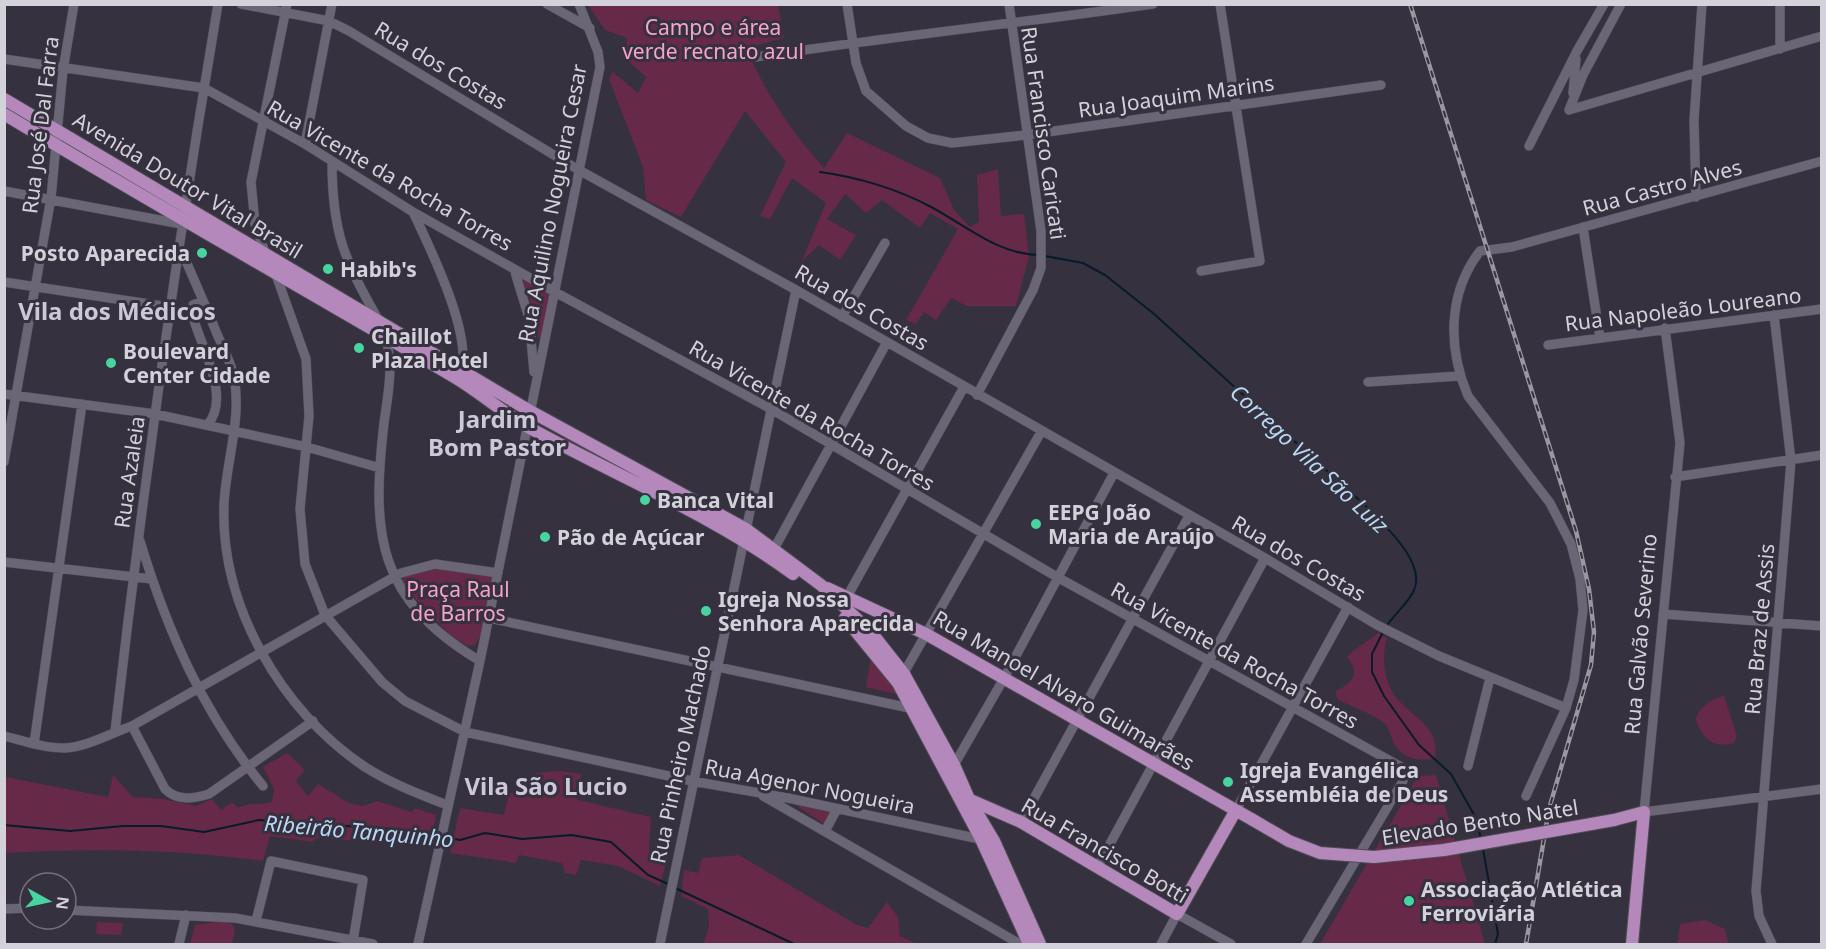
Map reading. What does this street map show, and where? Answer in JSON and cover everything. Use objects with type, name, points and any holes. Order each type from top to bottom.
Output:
[{"type":"main road","name":"Avenida Doutor Vital Brasil","points":[[4,99],[57,130],[182,217],[265,254],[381,324],[460,374],[527,426],[774,549],[821,585],[871,632],[925,711],[954,765],[963,797],[981,839],[1025,924],[1040,945]]},
{"type":"main road","name":"Avenida Doutor Vital Brasil","points":[[4,114],[387,340],[460,374],[530,411],[745,535],[814,589],[838,610],[901,678],[912,708],[963,797],[994,841],[1025,924],[1029,945]]},
{"type":"main road","name":"Rua Manoel Alvaro Guimarães","points":[[821,585],[926,634],[1253,820]]},
{"type":"main road","name":"Rua Francisco Botti","points":[[963,797],[1021,822],[1177,914]]},
{"type":"main road","points":[[1177,914],[1236,810]]},
{"type":"main road","name":"Elevado Bento Natel","points":[[1253,820],[1289,841],[1320,853],[1374,857],[1444,850],[1614,820],[1644,812]]},
{"type":"main road","name":"Rua Galvão Severino","points":[[1632,945],[1644,812]]},
{"type":"street","name":"Rua José Dal Farra","points":[[4,462],[51,198],[63,70],[74,4]]},
{"type":"street","name":"Rua Azaleia","points":[[115,731],[132,578],[169,307],[218,4]]},
{"type":"street","name":"Rua dos Costas","points":[[240,4],[286,8],[329,21],[577,169],[796,290],[1265,558],[1377,625],[1490,678],[1566,708]]},
{"type":"street","points":[[305,144],[332,4]]},
{"type":"street","points":[[547,4],[590,28]]},
{"type":"street","name":"Rua Aquilino Nogueira Cesar","points":[[418,945],[489,618],[555,292],[577,169],[600,67],[590,28],[579,4]]},
{"type":"street","name":"Rua Joaquim Marins","points":[[848,4],[852,42],[866,91],[906,126],[928,138],[952,143],[1026,135],[1381,85]]},
{"type":"street","name":"Rua Francisco Caricati","points":[[977,395],[1033,290],[1041,268],[1041,231],[1009,4]]},
{"type":"street","points":[[756,57],[852,42],[1011,25],[1153,4]]},
{"type":"street","points":[[1201,272],[1260,261],[1220,4]]},
{"type":"street","points":[[1529,146],[1577,51],[1604,4]]},
{"type":"street","points":[[1621,4],[1569,110],[1821,36]]},
{"type":"street","points":[[1696,197],[1694,120],[1702,4]]},
{"type":"street","points":[[1780,4],[1780,49]]},
{"type":"street","name":"Rua Agenor Nogueira","points":[[286,8],[251,182],[255,224],[265,254],[276,273],[306,359],[309,390],[307,447],[301,492],[301,530],[305,564],[325,615],[382,682],[405,701],[465,732],[692,782],[789,798],[994,841]]},
{"type":"street","points":[[1574,97],[1577,51]]},
{"type":"street","name":"Rua Vicente da Rocha Torres","points":[[4,59],[63,70],[204,88],[305,144],[413,212],[771,409],[1057,577],[1405,768],[1404,781],[1306,945]]},
{"type":"street","points":[[332,161],[332,205],[338,236],[348,264],[381,324],[387,340],[391,363],[380,468],[379,517],[383,545],[393,577],[424,619],[441,635],[480,661]]},
{"type":"street","name":"Rua Castro Alves","points":[[1460,376],[1453,349],[1453,326],[1459,297],[1480,251],[1512,247],[1821,161]]},
{"type":"street","points":[[4,191],[182,217]]},
{"type":"street","points":[[413,212],[451,298],[458,322],[460,374]]},
{"type":"street","points":[[1583,227],[1600,338]]},
{"type":"street","points":[[842,317],[885,243]]},
{"type":"street","points":[[177,255],[185,259],[233,374],[234,431],[224,504],[226,542],[243,612],[262,652],[274,674],[313,721],[365,766],[401,787],[447,805]]},
{"type":"street","points":[[514,268],[531,331],[535,383]]},
{"type":"street","points":[[4,282],[169,307]]},
{"type":"street","name":"Rua Pinheiro Machado","points":[[660,945],[692,782],[796,290]]},
{"type":"street","points":[[203,301],[193,305],[191,309],[216,387],[212,420],[207,425]]},
{"type":"street","name":"Rua Napoleão Loureano","points":[[1548,345],[1821,309]]},
{"type":"street","name":"Rua Braz de Assis","points":[[1772,945],[1761,924],[1756,903],[1791,461],[1773,315]]},
{"type":"street","name":"Rua Galvão Severino","points":[[1644,812],[1680,443],[1665,328]]},
{"type":"street","points":[[774,549],[887,342]]},
{"type":"street","points":[[1368,382],[1460,376],[1468,396],[1503,443],[1534,479],[1571,544],[1580,579],[1582,610],[1574,680],[1566,708],[1526,796]]},
{"type":"street","points":[[848,596],[905,489],[964,387]]},
{"type":"street","points":[[4,394],[155,414],[307,447],[380,468]]},
{"type":"street","points":[[34,744],[82,404]]},
{"type":"street","points":[[901,678],[1041,432]]},
{"type":"street","points":[[1675,477],[1821,455]]},
{"type":"street","points":[[954,765],[1004,680],[1114,473]]},
{"type":"street","points":[[1021,822],[1190,516]]},
{"type":"street","points":[[139,537],[180,655],[198,690],[263,786]]},
{"type":"street","points":[[1098,866],[1265,558]]},
{"type":"street","points":[[4,562],[152,579]]},
{"type":"street","points":[[4,736],[34,744],[67,748],[132,726],[393,577],[423,565],[435,564],[498,573]]},
{"type":"street","points":[[1236,810],[1348,607]]},
{"type":"street","points":[[1663,614],[1821,626]]},
{"type":"street","points":[[489,618],[925,711]]},
{"type":"street","points":[[1468,766],[1490,678]]},
{"type":"street","points":[[132,726],[165,789],[173,796],[189,798],[209,794],[313,721]]},
{"type":"street","points":[[1644,812],[1821,789]]},
{"type":"street","points":[[759,793],[1020,945]]},
{"type":"street","points":[[789,798],[791,812]]},
{"type":"street","points":[[825,831],[837,809]]},
{"type":"street","points":[[256,921],[271,861],[363,880],[353,941]]},
{"type":"street","points":[[78,910],[256,921],[373,945]]},
{"type":"street","points":[[1161,945],[1177,914]]},
{"type":"street","name":"Rua Francisco Botti","points":[[1177,914],[1231,945]]},
{"type":"street","points":[[179,945],[186,915]]},
{"type":"street","points":[[1004,934],[1025,924]]},
{"type":"green space","name":"Campo e área verde recnato azul","points":[[588,5],[778,5],[784,38],[746,48],[780,111],[824,168],[847,133],[940,178],[954,210],[970,227],[979,222],[977,175],[998,169],[1001,216],[1024,214],[1029,257],[1016,306],[967,306],[951,298],[936,320],[924,312],[916,324],[906,320],[958,229],[930,213],[920,228],[882,200],[866,213],[845,194],[827,219],[856,235],[840,260],[819,245],[802,261],[826,203],[792,178],[770,219],[760,216],[786,162],[745,111],[681,217],[646,200],[643,167],[609,79],[613,72],[638,93],[646,77],[626,59],[627,38],[605,30]]},
{"type":"green space","points":[[522,278],[550,294],[542,340],[538,338],[533,309]]},
{"type":"green space","name":"Praça Raul de Barros","points":[[442,568],[493,577],[481,634],[475,645],[467,646],[448,633],[404,587],[403,579],[409,573]]},
{"type":"green space","points":[[1378,633],[1387,638],[1384,663],[1390,687],[1399,701],[1430,732],[1436,748],[1435,758],[1423,760],[1402,753],[1394,744],[1384,723],[1337,699],[1336,691],[1351,681],[1354,673],[1354,668],[1347,657]]},
{"type":"green space","points":[[871,656],[900,695],[866,687]]},
{"type":"green space","points":[[1724,696],[1737,736],[1734,743],[1720,745],[1706,737],[1696,720],[1706,704]]},
{"type":"green space","points":[[287,753],[305,770],[296,781],[308,796],[318,784],[349,803],[363,806],[377,801],[412,812],[415,808],[436,815],[431,846],[317,838],[312,842],[270,836],[263,861],[199,854],[134,851],[70,850],[5,853],[5,777],[108,797],[113,775],[133,797],[163,799],[196,806],[212,799],[221,810],[232,802],[238,808],[272,802],[274,789],[263,767]]},
{"type":"green space","points":[[560,771],[581,774],[578,800],[651,817],[649,850],[669,853],[660,886],[618,866],[581,860],[576,875],[565,873],[562,863],[519,855],[516,863],[450,853],[460,808],[504,815],[509,793],[531,795],[535,773]]},
{"type":"green space","name":"Associação Atlética Ferroviária","points":[[1436,775],[1485,944],[1320,944],[1418,776]]},
{"type":"green space","points":[[794,804],[831,812],[824,824]]},
{"type":"green space","points":[[739,855],[857,925],[868,928],[887,902],[898,917],[900,936],[917,944],[703,944],[709,927],[708,909],[681,896],[684,870],[698,873],[702,858]]},
{"type":"green space","points":[[1705,920],[1725,929],[1729,944],[1677,944],[1680,924]]},
{"type":"green space","points":[[223,921],[232,924],[235,931],[232,944],[190,944],[195,925]]},
{"type":"green space","points":[[97,922],[123,923],[121,935],[96,934]]},
{"type":"waterway","name":"Corrego Vila São Luiz","points":[[820,172],[891,189],[931,207],[983,238],[1009,250],[1039,255]]},
{"type":"waterway","name":"Corrego Vila São Luiz","points":[[1045,256],[1083,263],[1105,275],[1153,313],[1385,525],[1410,557],[1416,580],[1411,595],[1386,627]]},
{"type":"waterway","name":"Corrego Vila São Luiz","points":[[1383,632],[1372,654],[1372,672],[1384,696],[1419,745],[1451,774],[1477,820],[1481,840]]},
{"type":"waterway","name":"Ribeirão Tanquinho","points":[[4,825],[70,831],[123,826],[161,826],[204,832],[259,820],[419,831],[440,835]]},
{"type":"waterway","name":"Ribeirão Tanquinho","points":[[445,837],[460,840],[485,833],[522,839],[572,835],[611,842],[648,875],[668,884]]},
{"type":"waterway","name":"Corrego Vila São Luiz","points":[[1483,849],[1498,934],[1495,944]]},
{"type":"waterway","name":"Ribeirão Tanquinho","points":[[673,887],[794,944]]},
{"type":"railway","points":[[1410,4],[1576,531],[1589,589],[1594,632],[1591,665],[1549,809],[1526,944]]},
{"type":"place","name":"Posto Aparecida","points":[[202,253]]},
{"type":"place","name":"Habib's","points":[[328,269]]},
{"type":"place","name":"Chaillot Plaza Hotel","points":[[359,348]]},
{"type":"place","name":"Boulevard Center Cidade","points":[[111,363]]},
{"type":"place","name":"Banca Vital","points":[[645,500]]},
{"type":"place","name":"EEPG João Maria de Araújo","points":[[1036,524]]},
{"type":"place","name":"Pão de Açúcar","points":[[545,537]]},
{"type":"place","name":"Igreja Nossa Senhora Aparecida","points":[[706,611]]},
{"type":"place","name":"Igreja Evangélica Assembléia de Deus","points":[[1228,782]]},
{"type":"place","name":"Associação Atlética Ferroviária","points":[[1409,901]]},
{"type":"district","name":"Vila dos Médicos","points":[[117,310]]},
{"type":"district","name":"Jardim Bom Pastor","points":[[497,432]]},
{"type":"district","name":"Vila São Lucio","points":[[546,785]]}]
